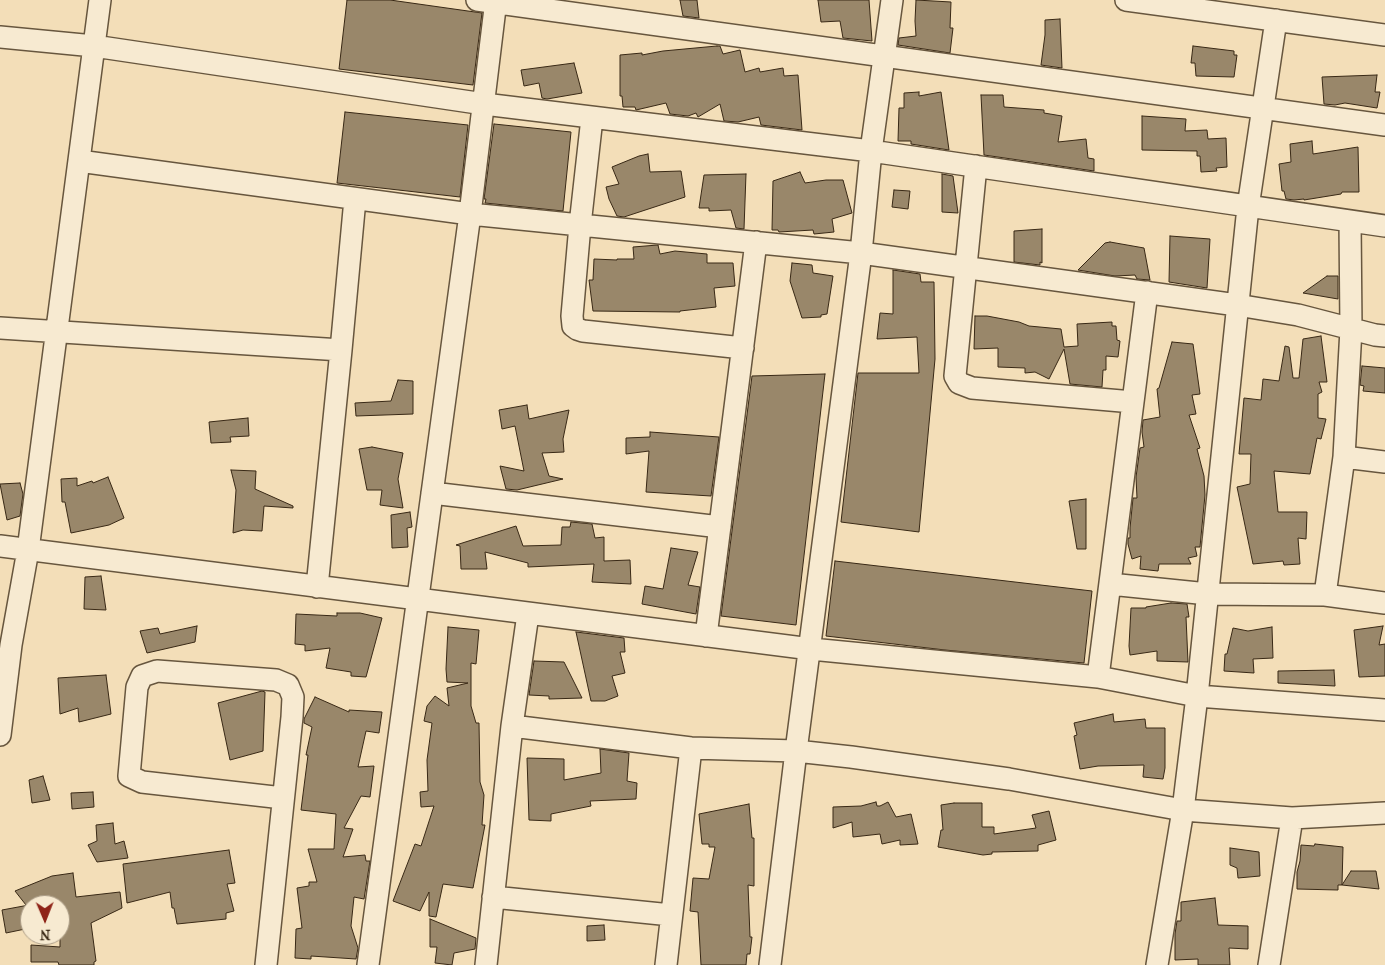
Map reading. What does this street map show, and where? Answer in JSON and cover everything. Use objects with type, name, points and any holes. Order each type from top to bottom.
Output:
[{"type":"street","points":[[0,735],[5,644],[28,550],[100,0]]},
{"type":"street","points":[[770,965],[861,253],[871,151],[892,0]]},
{"type":"street","points":[[1126,0],[1385,35]]},
{"type":"street","points":[[368,965],[484,104],[490,1],[1385,125]]},
{"type":"street","points":[[1157,965],[1183,810],[1208,594],[1248,207],[1276,20]]},
{"type":"street","points":[[0,37],[94,46],[484,104],[871,151],[1385,226]]},
{"type":"street","points":[[592,118],[580,225],[572,316],[573,326],[577,329],[742,348]]},
{"type":"street","points":[[79,161],[470,214],[861,253],[1237,305],[1298,315],[1385,336]]},
{"type":"street","points":[[976,166],[954,376],[959,383],[972,388],[1133,402]]},
{"type":"street","points":[[317,587],[355,199]]},
{"type":"street","points":[[1325,595],[1344,458],[1351,329],[1350,221]]},
{"type":"street","points":[[706,636],[756,242]]},
{"type":"street","points":[[1098,677],[1147,292]]},
{"type":"street","points":[[0,328],[341,350]]},
{"type":"street","points":[[1344,458],[1385,462]]},
{"type":"street","points":[[432,493],[720,528]]},
{"type":"street","points":[[0,546],[810,649],[1098,677],[1197,696],[1385,710]]},
{"type":"street","points":[[1110,584],[1208,594],[1325,595],[1385,603]]},
{"type":"street","points":[[486,965],[512,726],[528,614]]},
{"type":"street","points":[[266,965],[283,798],[293,697],[288,685],[276,680],[156,671],[142,676],[137,687],[130,776],[142,782],[283,798]]},
{"type":"street","points":[[512,726],[691,748],[796,751],[851,757],[1009,779],[1183,810],[1292,818],[1385,813]]},
{"type":"street","points":[[666,965],[691,748]]},
{"type":"street","points":[[1269,965],[1292,818]]},
{"type":"street","points":[[493,897],[671,915]]},
{"type":"building","points":[[347,0],[390,0],[482,13],[473,85],[339,69]]},
{"type":"building","points":[[680,0],[697,0],[699,18],[683,16]]},
{"type":"building","points":[[818,0],[869,0],[872,41],[843,38],[840,21],[821,22]]},
{"type":"building","points":[[916,0],[951,2],[950,28],[953,28],[950,53],[898,45],[899,38],[916,36]]},
{"type":"building","points":[[1060,19],[1062,68],[1041,65],[1045,20]]},
{"type":"building","points":[[720,46],[723,54],[740,50],[745,72],[759,68],[760,72],[783,68],[784,76],[798,75],[802,130],[761,125],[759,117],[738,122],[724,121],[720,104],[698,117],[696,113],[688,116],[670,114],[666,103],[636,110],[635,107],[623,107],[622,96],[620,96],[620,55],[642,53],[642,55],[663,51]]},
{"type":"building","points":[[1193,46],[1234,51],[1234,55],[1237,55],[1234,77],[1196,76],[1195,63],[1191,63]]},
{"type":"building","points":[[574,63],[582,93],[547,99],[542,98],[539,83],[524,86],[521,70]]},
{"type":"building","points":[[1377,75],[1375,92],[1380,92],[1377,108],[1345,103],[1335,105],[1324,104],[1322,77]]},
{"type":"building","points":[[919,92],[919,96],[941,92],[949,150],[911,144],[911,141],[898,141],[899,108],[904,108],[904,93]]},
{"type":"building","points":[[981,95],[1003,95],[1004,107],[1044,110],[1044,113],[1062,116],[1058,142],[1086,139],[1088,158],[1094,159],[1094,171],[984,155]]},
{"type":"building","points":[[345,112],[468,125],[460,197],[337,183]]},
{"type":"building","points":[[1142,116],[1186,119],[1185,131],[1207,130],[1208,139],[1226,138],[1227,167],[1216,168],[1217,171],[1201,172],[1200,156],[1197,156],[1197,151],[1142,150]]},
{"type":"building","points":[[494,124],[571,132],[563,211],[485,203]]},
{"type":"building","points":[[1312,141],[1313,154],[1358,147],[1359,192],[1342,192],[1341,194],[1304,200],[1286,199],[1284,191],[1282,191],[1279,164],[1291,162],[1290,144]]},
{"type":"building","points":[[648,154],[650,172],[681,171],[685,197],[624,217],[617,216],[606,187],[619,184],[612,167]]},
{"type":"building","points":[[800,172],[805,183],[843,180],[852,213],[832,219],[834,232],[814,234],[813,230],[779,232],[778,230],[772,230],[773,181]]},
{"type":"building","points":[[746,174],[744,229],[736,228],[731,210],[709,211],[709,208],[699,208],[704,175]]},
{"type":"building","points":[[942,174],[953,176],[958,213],[942,212]]},
{"type":"building","points":[[894,190],[910,191],[908,209],[892,207]]},
{"type":"building","points":[[1042,229],[1042,263],[1040,262],[1040,265],[1014,262],[1014,231]]},
{"type":"building","points":[[1170,236],[1210,239],[1207,288],[1169,282]]},
{"type":"building","points":[[1110,242],[1144,248],[1150,280],[1137,279],[1135,275],[1115,276],[1078,270],[1105,243]]},
{"type":"building","points":[[658,245],[660,254],[675,251],[707,254],[707,263],[733,263],[735,286],[714,288],[716,307],[680,312],[593,311],[589,280],[593,280],[594,259],[634,259],[633,247]]},
{"type":"building","points":[[792,263],[812,265],[813,273],[833,276],[827,314],[821,315],[821,317],[802,318],[790,281]]},
{"type":"building","points":[[893,270],[920,274],[921,282],[934,282],[935,359],[919,532],[841,522],[858,373],[919,373],[917,337],[877,339],[880,313],[893,314]]},
{"type":"building","points":[[1327,276],[1338,276],[1338,299],[1303,293]]},
{"type":"building","points":[[975,316],[987,316],[1019,322],[1029,326],[1061,329],[1064,347],[1078,346],[1077,324],[1112,322],[1112,326],[1116,326],[1117,340],[1120,341],[1118,357],[1106,356],[1106,370],[1103,370],[1102,387],[1070,384],[1064,349],[1049,379],[1035,372],[1025,373],[1025,368],[998,367],[998,348],[974,349]]},
{"type":"building","points":[[1321,336],[1327,382],[1319,382],[1322,392],[1318,394],[1318,418],[1326,419],[1321,439],[1317,438],[1310,474],[1274,471],[1278,512],[1307,512],[1306,539],[1298,538],[1300,564],[1284,565],[1283,561],[1253,564],[1237,487],[1250,484],[1251,454],[1239,454],[1244,398],[1261,400],[1263,379],[1279,381],[1285,346],[1289,347],[1293,378],[1299,378],[1303,339]]},
{"type":"building","points":[[1172,342],[1193,344],[1200,394],[1192,395],[1196,414],[1189,415],[1200,448],[1197,449],[1204,476],[1205,495],[1200,547],[1195,547],[1197,556],[1188,558],[1191,564],[1159,564],[1158,571],[1140,569],[1141,556],[1132,559],[1128,538],[1130,538],[1133,498],[1137,498],[1136,477],[1140,448],[1144,447],[1143,420],[1160,417],[1157,389],[1159,388]]},
{"type":"building","points":[[1362,366],[1385,368],[1385,393],[1363,391],[1364,386],[1360,385]]},
{"type":"building","points":[[825,374],[796,625],[721,616],[752,376]]},
{"type":"building","points":[[398,380],[413,381],[413,414],[356,416],[355,403],[391,401]]},
{"type":"building","points":[[527,405],[529,419],[569,410],[563,439],[564,452],[542,453],[549,476],[563,479],[517,490],[506,489],[500,466],[524,471],[515,426],[502,429],[499,410]]},
{"type":"building","points":[[248,418],[249,436],[230,437],[231,442],[211,443],[209,422]]},
{"type":"building","points":[[650,432],[719,437],[711,496],[646,492],[649,451],[626,454],[626,438],[650,437]]},
{"type":"building","points":[[372,447],[403,453],[398,479],[403,508],[380,505],[382,490],[367,490],[359,449]]},
{"type":"building","points":[[231,470],[256,471],[255,489],[293,506],[293,508],[264,506],[262,531],[243,530],[233,533],[236,490]]},
{"type":"building","points":[[108,477],[124,518],[109,525],[71,533],[65,502],[62,502],[61,479],[77,478],[77,486],[92,481],[93,483]]},
{"type":"building","points":[[20,483],[23,494],[20,516],[7,520],[0,484]]},
{"type":"building","points":[[1086,499],[1086,549],[1077,549],[1069,501]]},
{"type":"building","points":[[410,512],[412,527],[407,528],[408,547],[392,548],[391,515]]},
{"type":"building","points":[[571,522],[592,524],[595,538],[604,537],[604,561],[630,560],[631,584],[592,582],[594,564],[528,567],[528,563],[485,552],[487,569],[461,569],[460,546],[456,545],[516,526],[523,546],[561,545],[562,527],[570,527]]},
{"type":"building","points":[[671,548],[698,552],[688,585],[700,587],[696,614],[642,604],[645,586],[663,589]]},
{"type":"building","points":[[835,561],[1092,591],[1084,663],[945,650],[826,636]]},
{"type":"building","points":[[101,576],[106,610],[84,609],[85,577]]},
{"type":"building","points":[[1171,603],[1187,604],[1189,617],[1186,617],[1188,662],[1157,661],[1157,651],[1130,655],[1131,608],[1146,608]]},
{"type":"building","points":[[337,613],[360,613],[382,618],[366,677],[351,676],[351,672],[326,668],[330,648],[305,651],[305,645],[295,644],[296,614],[337,616]]},
{"type":"building","points":[[197,626],[195,642],[147,653],[140,631],[158,628],[160,634]]},
{"type":"building","points":[[1383,626],[1379,645],[1385,644],[1385,676],[1359,677],[1354,630]]},
{"type":"building","points":[[448,627],[479,630],[476,664],[471,663],[471,706],[476,723],[479,723],[480,782],[484,795],[482,825],[485,825],[473,888],[443,884],[436,917],[429,916],[429,892],[420,911],[393,901],[415,844],[421,846],[434,806],[421,807],[420,792],[428,791],[427,760],[432,723],[424,721],[427,706],[435,696],[449,706],[447,688],[468,683],[447,682]]},
{"type":"building","points":[[1272,627],[1273,658],[1253,659],[1254,673],[1224,671],[1225,654],[1227,654],[1233,628],[1248,631]]},
{"type":"building","points":[[576,632],[624,638],[625,652],[620,652],[625,673],[612,676],[618,696],[605,701],[591,701]]},
{"type":"building","points":[[534,661],[564,662],[582,698],[549,699],[549,696],[529,695]]},
{"type":"building","points":[[1334,670],[1335,686],[1278,683],[1278,671]]},
{"type":"building","points":[[106,675],[111,714],[79,722],[78,708],[60,714],[58,678]]},
{"type":"building","points":[[262,691],[265,692],[263,751],[230,760],[218,703]]},
{"type":"building","points":[[315,697],[349,712],[349,710],[382,712],[379,733],[366,731],[358,767],[374,766],[370,797],[361,796],[344,828],[353,829],[343,857],[365,855],[366,861],[370,861],[364,899],[354,897],[351,926],[358,948],[356,959],[311,956],[311,959],[295,958],[296,929],[302,928],[297,888],[309,886],[309,882],[317,882],[308,849],[334,849],[336,814],[301,810],[308,755],[306,755],[312,727],[304,723],[304,719]]},
{"type":"building","points":[[1113,714],[1114,722],[1145,719],[1146,728],[1165,728],[1165,768],[1163,779],[1143,777],[1144,765],[1098,766],[1080,769],[1074,736],[1077,735],[1074,723]]},
{"type":"building","points":[[600,749],[629,753],[627,781],[637,783],[636,799],[590,801],[591,806],[551,814],[551,821],[529,820],[527,758],[564,759],[564,780],[601,773]]},
{"type":"building","points":[[43,776],[50,800],[32,803],[29,780]]},
{"type":"building","points":[[93,792],[94,807],[72,809],[71,793]]},
{"type":"building","points":[[876,802],[877,806],[880,806],[888,802],[896,817],[911,814],[918,844],[900,845],[900,840],[882,844],[880,834],[853,837],[852,822],[833,828],[833,807],[861,806]]},
{"type":"building","points":[[982,803],[982,827],[994,827],[994,834],[1036,828],[1032,815],[1049,811],[1056,840],[1038,845],[1038,851],[992,852],[992,854],[983,855],[938,847],[941,830],[943,830],[941,805]]},
{"type":"building","points":[[749,804],[752,838],[754,838],[754,886],[748,885],[750,937],[752,937],[750,954],[747,954],[746,965],[701,965],[698,912],[690,911],[693,878],[709,879],[715,847],[709,847],[709,844],[702,844],[699,814]]},
{"type":"building","points":[[113,823],[115,844],[124,841],[128,858],[97,862],[88,845],[97,841],[96,825]]},
{"type":"building","points":[[1315,844],[1343,847],[1342,885],[1338,885],[1338,890],[1297,889],[1297,872],[1301,845],[1314,846]]},
{"type":"building","points":[[1230,848],[1259,852],[1260,876],[1238,878],[1237,868],[1230,865]]},
{"type":"building","points":[[229,850],[235,883],[227,884],[234,911],[226,913],[226,919],[177,924],[170,892],[127,903],[123,864]]},
{"type":"building","points":[[1351,871],[1376,871],[1379,889],[1342,885]]},
{"type":"building","points":[[73,873],[76,897],[120,892],[122,908],[91,923],[96,961],[94,965],[59,965],[58,962],[31,962],[31,945],[60,947],[60,945],[70,945],[70,895],[20,895],[20,897],[15,891],[52,876]]},
{"type":"building","points":[[1215,898],[1218,925],[1248,926],[1248,949],[1229,948],[1230,965],[1198,965],[1198,959],[1175,960],[1175,934],[1177,921],[1181,921],[1181,902]]},
{"type":"building","points":[[20,907],[20,930],[6,933],[2,910]]},
{"type":"building","points":[[430,919],[476,938],[475,949],[454,953],[452,965],[435,963],[437,947],[430,947]]},
{"type":"building","points":[[604,925],[605,940],[587,941],[587,926]]}]
